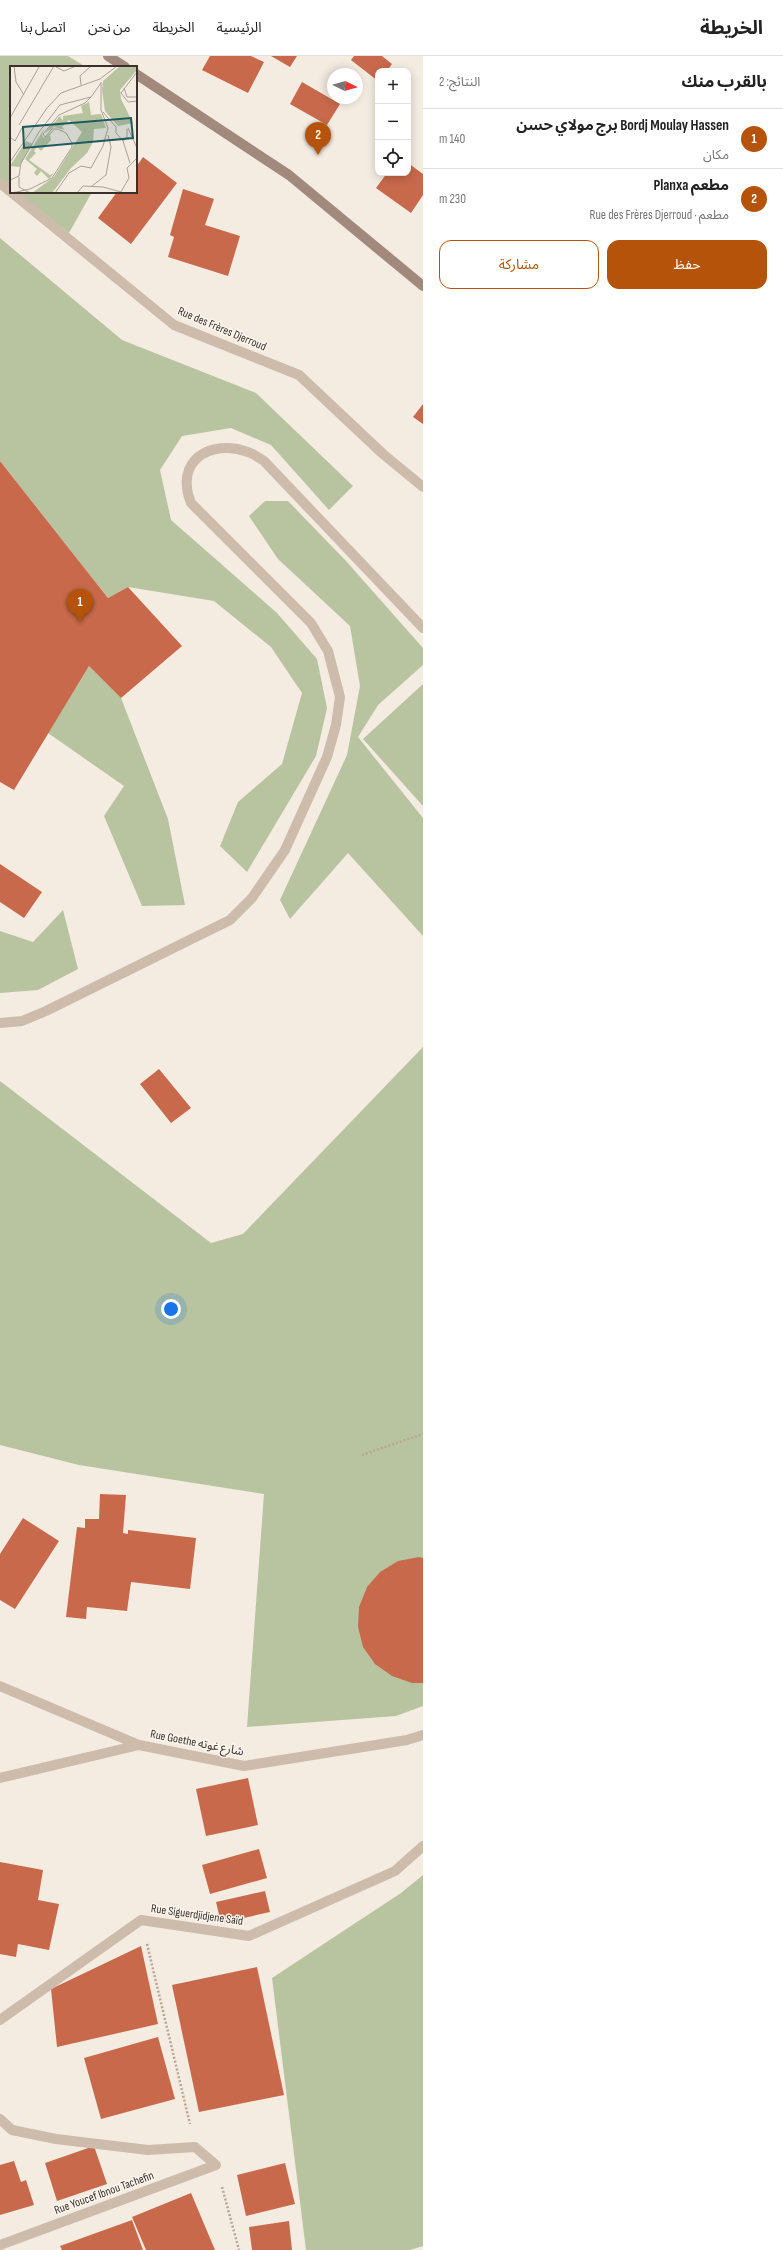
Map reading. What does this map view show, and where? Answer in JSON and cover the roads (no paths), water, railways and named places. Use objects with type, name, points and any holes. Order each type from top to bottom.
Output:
[{"type":"main road","points":[[108,56],[123,66]]},
{"type":"main road","points":[[137,75],[289,175],[423,286]]},
{"type":"street","name":"Rue des Frères Djerroud","points":[[0,183],[10,191]]},
{"type":"street","name":"Rue des Frères Djerroud","points":[[12,193],[174,325],[299,375],[383,454],[423,487]]},
{"type":"street","points":[[0,1023],[22,1021],[46,1011],[230,920],[252,898],[285,850],[327,758],[336,725],[340,697],[328,651],[311,623],[191,503],[187,493],[186,484],[191,462],[198,455],[217,449],[234,449],[248,452],[264,462],[423,628]]},
{"type":"street","name":"Rue Goethe شارع غوته","points":[[0,1686],[139,1745],[244,1766],[407,1740],[423,1735]]},
{"type":"street","points":[[0,1778],[139,1745]]},
{"type":"street","name":"Rue Siguerdjidjene Saïd","points":[[0,2020],[141,1920],[249,1936],[395,1871],[423,1846]]},
{"type":"street","name":"Rue Youcef Ibnou Tachefin","points":[[0,2119],[12,2130],[56,2139],[148,2150],[195,2147],[216,2165],[0,2244]]},
{"type":"place","name":"مطعم Planxa","points":[[318,155]]},
{"type":"place","name":"Bordj Moulay Hassen برج مولاي حسن","points":[[80,622]]}]
